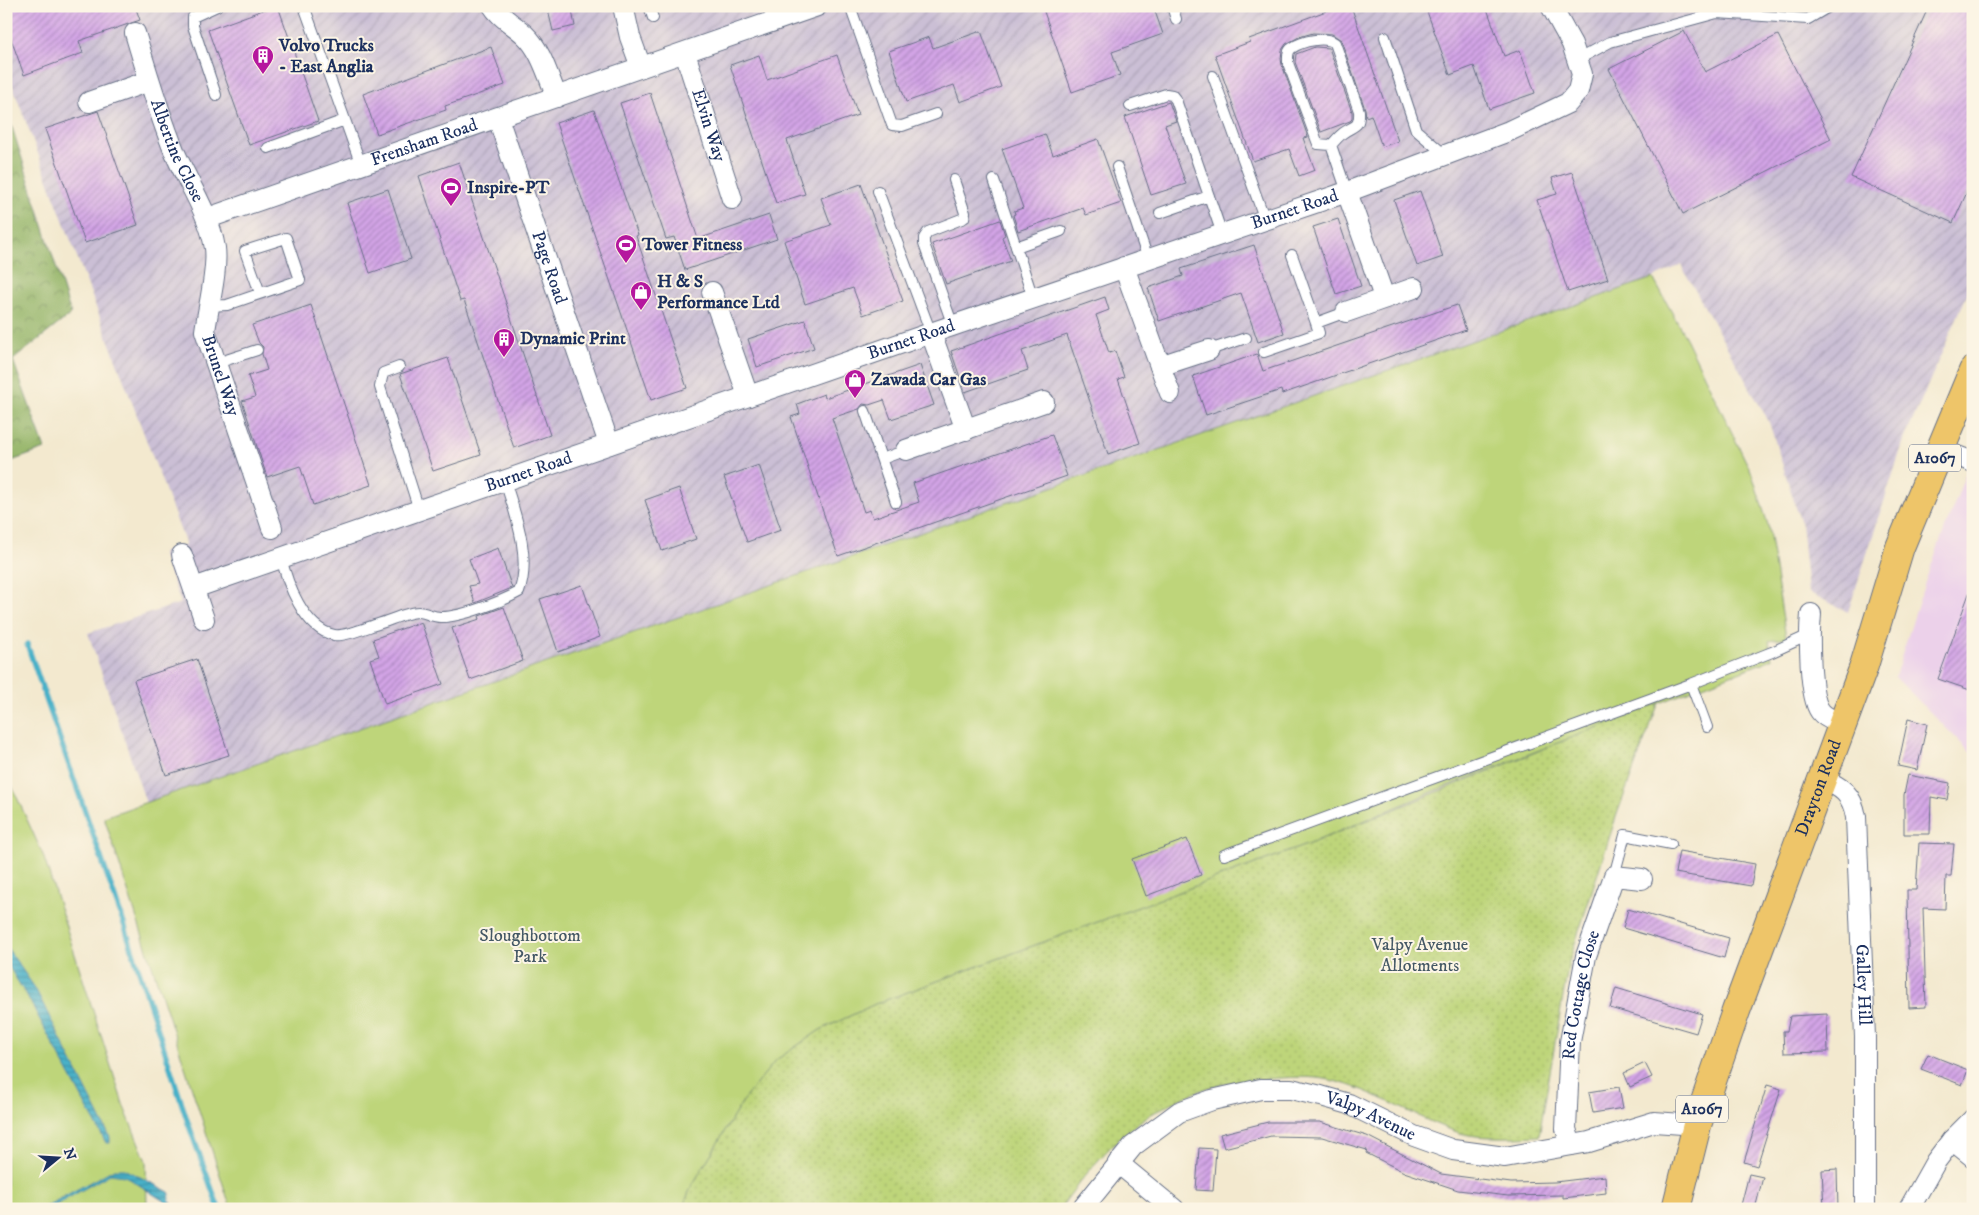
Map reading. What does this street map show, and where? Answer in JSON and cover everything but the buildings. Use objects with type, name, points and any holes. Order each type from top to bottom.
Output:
[{"type":"main road","name":"Drayton Road","points":[[1676,1209],[1697,1125],[1736,1011],[1843,724],[1872,640],[1900,547],[1939,449],[1973,371]]},
{"type":"street","points":[[493,6],[507,22],[525,35],[537,50],[557,97]]},
{"type":"street","points":[[623,6],[630,37],[641,67]]},
{"type":"street","name":"Frensham Road","points":[[208,218],[817,6]]},
{"type":"street","points":[[1550,6],[1572,44],[1577,60]]},
{"type":"street","name":"Albertine Close","points":[[135,33],[149,81],[176,153],[208,218]]},
{"type":"street","name":"Elvin Way","points":[[685,53],[732,199]]},
{"type":"street","name":"Burnet Road","points":[[194,588],[931,333],[1347,192],[1509,131],[1568,103],[1578,91],[1582,74],[1577,60]]},
{"type":"street","name":"Albertine Close","points":[[89,102],[149,81]]},
{"type":"street","name":"Page Road","points":[[498,118],[609,444]]},
{"type":"street","points":[[1347,192],[1384,297]]},
{"type":"street","name":"Brunel Way","points":[[208,218],[215,250],[213,283],[205,331],[272,528]]},
{"type":"street","points":[[1124,267],[1170,393]]},
{"type":"street","points":[[1346,312],[1414,288]]},
{"type":"street","points":[[712,292],[748,396]]},
{"type":"street","points":[[931,333],[966,430]]},
{"type":"street","points":[[1160,366],[1209,350]]},
{"type":"street","points":[[906,450],[1044,402]]},
{"type":"street","points":[[1939,449],[1973,462]]},
{"type":"street","points":[[182,555],[204,619]]},
{"type":"street","points":[[1810,614],[1809,634],[1815,702],[1827,718],[1843,724]]},
{"type":"street","name":"Galley Hill","points":[[1822,779],[1844,790],[1850,797],[1856,817],[1865,1037],[1865,1209]]},
{"type":"street","points":[[1614,876],[1642,879]]},
{"type":"street","name":"Red Cottage Close","points":[[1571,1145],[1566,1129],[1570,1042],[1586,956],[1614,876]]},
{"type":"street","name":"Valpy Avenue","points":[[1082,1209],[1132,1146],[1179,1112],[1220,1098],[1261,1089],[1291,1089],[1349,1104],[1414,1136],[1453,1150],[1505,1157],[1571,1145],[1654,1122],[1697,1125]]},
{"type":"street","points":[[1909,1209],[1936,1161],[1952,1140],[1973,1119]]},
{"type":"street","points":[[1952,1140],[1973,1157]]},
{"type":"street","points":[[1118,1163],[1174,1209]]},
{"type":"lane","points":[[216,95],[193,26],[193,17],[217,6]]},
{"type":"lane","points":[[304,6],[361,165]]},
{"type":"lane","points":[[649,6],[653,18]]},
{"type":"lane","points":[[850,6],[892,125],[902,126],[936,114]]},
{"type":"lane","points":[[1172,6],[1176,19]]},
{"type":"lane","points":[[1577,60],[1610,42],[1717,12],[1808,19],[1830,6]]},
{"type":"lane","points":[[1385,37],[1416,130],[1444,155]]},
{"type":"lane","points":[[1319,38],[1329,39],[1334,43],[1359,111],[1360,120],[1356,126],[1342,133],[1331,145],[1318,144],[1288,62],[1288,52],[1292,48],[1319,38]]},
{"type":"lane","points":[[1213,76],[1265,220]]},
{"type":"lane","points":[[1130,106],[1166,94],[1176,100],[1222,234]]},
{"type":"lane","points":[[268,148],[345,120]]},
{"type":"lane","points":[[1331,145],[1347,192]]},
{"type":"lane","points":[[1117,167],[1148,259]]},
{"type":"lane","points":[[953,326],[924,244],[924,238],[928,232],[964,218],[965,213],[954,180]]},
{"type":"lane","points":[[994,180],[1033,298]]},
{"type":"lane","points":[[878,191],[931,333]]},
{"type":"lane","points":[[1160,213],[1209,196]]},
{"type":"lane","points":[[1016,247],[1061,231]]},
{"type":"lane","points":[[208,306],[227,305],[300,280],[286,238],[245,251],[260,293]]},
{"type":"lane","points":[[1264,352],[1319,333],[1292,255]]},
{"type":"lane","points":[[1316,323],[1346,312]]},
{"type":"lane","points":[[1209,350],[1246,338]]},
{"type":"lane","points":[[216,363],[257,350]]},
{"type":"lane","points":[[399,367],[382,372],[380,387],[419,510]]},
{"type":"lane","points":[[865,411],[896,502]]},
{"type":"lane","points":[[882,459],[906,450]]},
{"type":"lane","points":[[281,557],[286,578],[297,602],[317,627],[335,636],[419,612],[429,616],[454,616],[510,597],[519,592],[522,584],[523,565],[521,533],[506,481]]},
{"type":"lane","points":[[1224,855],[1692,684],[1772,652],[1809,634]]},
{"type":"lane","points":[[1692,684],[1707,727]]},
{"type":"lane","points":[[1614,876],[1625,835],[1671,844]]},
{"type":"shaded area","points":[[6,6],[1973,6],[1973,281],[1904,440],[1848,612],[1808,592],[1801,523],[1769,422],[1681,265],[1653,278],[1488,336],[146,803],[88,633],[181,603],[162,553],[186,545],[6,69]]},
{"type":"shaded area","points":[[1973,454],[1973,755],[1895,677],[1925,582]]},
{"type":"green space","points":[[6,108],[71,314],[13,360],[45,449],[6,463]]},
{"type":"green space","name":"Sloughbottom Park","points":[[1653,278],[1687,340],[1752,474],[1768,525],[1786,638],[1769,641],[1772,659],[1437,790],[1309,844],[875,1004],[820,1030],[776,1060],[744,1099],[691,1187],[682,1209],[231,1209],[104,817]]},
{"type":"green space","name":"Valpy Avenue Allotments","points":[[1659,702],[1617,814],[1569,962],[1539,1136],[1488,1137],[1460,1133],[1427,1120],[1379,1097],[1330,1080],[1300,1077],[1249,1080],[1214,1086],[1179,1100],[1145,1118],[1099,1159],[1060,1209],[682,1209],[691,1187],[744,1099],[776,1060],[820,1030],[875,1004],[1309,844]]},
{"type":"green space","points":[[6,773],[43,855],[124,1107],[146,1161],[147,1209],[6,1209]]},
{"type":"water","points":[[8,949],[35,988],[110,1137],[110,1143],[106,1143],[31,1003],[6,962],[6,950]]},
{"type":"water","points":[[114,1169],[125,1169],[169,1192],[169,1200],[172,1202],[170,1205],[125,1176],[110,1174],[49,1209],[41,1209]]},
{"type":"waterway","points":[[27,644],[124,924],[188,1123],[219,1209]]},
{"type":"place","name":"Volvo Trucks - East Anglia","points":[[263,75]]},
{"type":"place","name":"Inspire-PT","points":[[451,207]]},
{"type":"place","name":"Tower Fitness","points":[[626,264]]},
{"type":"place","name":"H & S Performance Ltd","points":[[641,311]]},
{"type":"place","name":"Dynamic Print","points":[[504,358]]},
{"type":"place","name":"Zawada Car Gas","points":[[855,399]]}]
